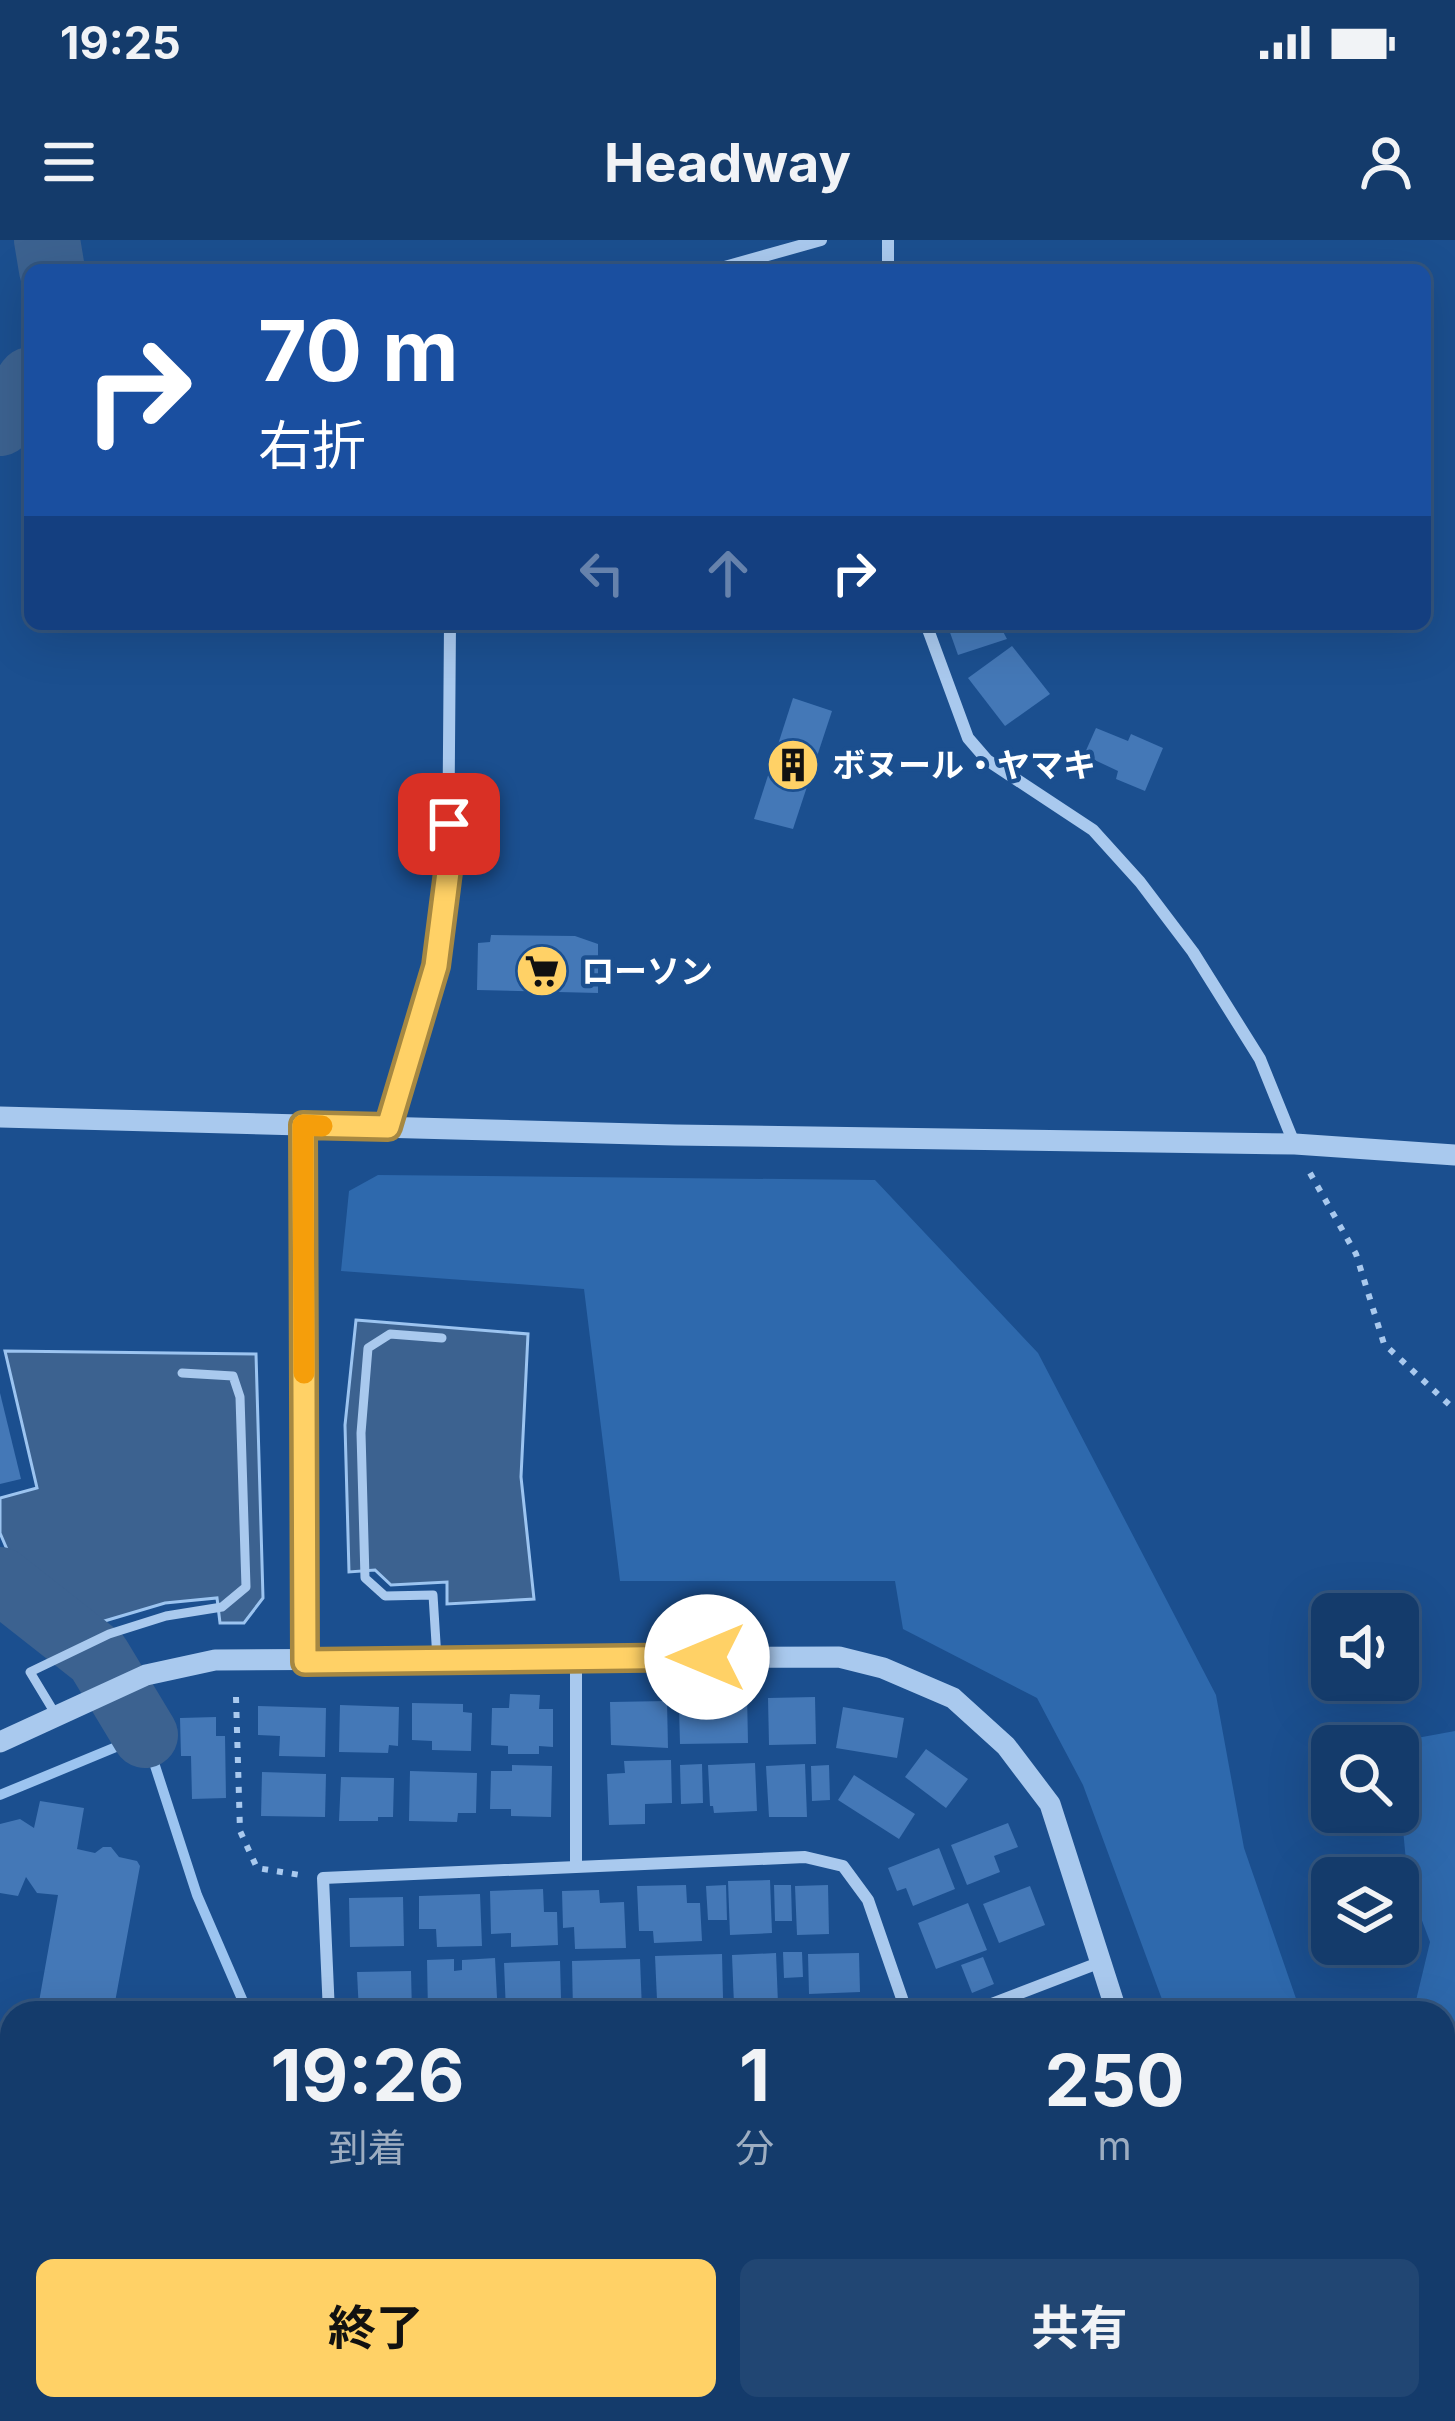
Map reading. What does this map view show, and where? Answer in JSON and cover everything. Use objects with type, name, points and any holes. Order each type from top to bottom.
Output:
[{"type":"street","points":[[735,264],[821,240]]},
{"type":"street","points":[[388,1127],[436,966],[448,872],[450,630]]},
{"type":"street","points":[[928,630],[968,738],[987,760],[1094,830],[1140,882],[1193,952],[1261,1058],[1294,1144]]},
{"type":"street","points":[[0,1117],[1294,1144],[1455,1155]]},
{"type":"street","points":[[303,1125],[305,1662]]},
{"type":"street","points":[[576,1657],[576,1866]]},
{"type":"street","points":[[0,1742],[146,1676],[215,1660],[839,1657],[883,1668],[953,1698],[1006,1746],[1050,1804],[1113,2001]]},
{"type":"street","points":[[328,2001],[323,1878],[805,1856],[843,1866],[868,1900],[903,2001]]},
{"type":"street","points":[[999,2001],[1101,1962]]},
{"type":"lane","points":[[437,1659],[433,1595],[385,1596],[365,1578],[361,1433],[368,1348],[390,1334],[442,1338]]},
{"type":"lane","points":[[56,1715],[30,1672],[109,1634],[166,1616],[222,1607],[246,1587],[240,1397],[233,1376],[182,1373]]},
{"type":"path","points":[[1294,1144],[1355,1254],[1384,1344],[1455,1410]]},
{"type":"path","points":[[236,1697],[240,1831],[257,1868],[323,1878]]},
{"type":"shaded area","points":[[378,1175],[875,1180],[1038,1353],[1216,1695],[1244,1848],[1297,2001],[1163,2001],[1083,1785],[1037,1698],[903,1629],[895,1581],[620,1581],[584,1289],[341,1271],[349,1191]]},
{"type":"shaded area","points":[[356,1320],[528,1334],[521,1477],[534,1599],[447,1604],[447,1582],[391,1585],[375,1570],[349,1572],[345,1425]]},
{"type":"shaded area","points":[[5,1351],[256,1354],[263,1598],[244,1623],[220,1623],[217,1598],[165,1603],[101,1622],[12,1561],[0,1533],[0,1498],[37,1488]]},
{"type":"shaded area","points":[[1455,1731],[1455,2001],[1416,2001],[1430,1942],[1419,1912],[1419,1857],[1406,1857],[1403,1833],[1419,1833],[1419,1738]]},
{"type":"building","points":[[949,630],[1002,630],[1007,639],[958,655]]},
{"type":"building","points":[[1012,646],[1050,694],[1005,726],[968,678]]},
{"type":"building","name":"ボヌール・ヤマキ","points":[[793,698],[832,711],[793,829],[754,819]]},
{"type":"building","points":[[1096,728],[1128,741],[1131,734],[1163,748],[1145,791],[1116,779],[1118,771],[1084,755]]},
{"type":"building","points":[[491,935],[575,936],[598,944],[598,993],[477,990],[478,943],[490,942]]},
{"type":"building","points":[[0,1393],[21,1479],[0,1484]]},
{"type":"building","points":[[747,1693],[748,1743],[680,1744],[679,1708],[711,1707],[711,1694]]},
{"type":"building","points":[[510,1694],[540,1695],[539,1709],[553,1709],[553,1747],[539,1746],[539,1754],[508,1754],[508,1746],[491,1745],[492,1708],[509,1708]]},
{"type":"building","points":[[815,1697],[816,1744],[769,1745],[768,1698]]},
{"type":"building","points":[[667,1701],[668,1748],[611,1745],[610,1702]]},
{"type":"building","points":[[412,1703],[463,1704],[463,1712],[472,1713],[471,1751],[432,1750],[432,1741],[412,1740]]},
{"type":"building","points":[[340,1705],[399,1707],[398,1746],[389,1745],[388,1753],[339,1752]]},
{"type":"building","points":[[258,1706],[326,1708],[325,1757],[279,1756],[280,1736],[258,1735]]},
{"type":"building","points":[[843,1707],[904,1718],[897,1758],[836,1748]]},
{"type":"building","points":[[216,1717],[216,1736],[225,1736],[226,1798],[192,1799],[191,1756],[181,1756],[180,1718]]},
{"type":"building","points":[[926,1749],[968,1779],[946,1808],[905,1777]]},
{"type":"building","points":[[671,1760],[672,1803],[645,1804],[645,1824],[609,1825],[607,1774],[625,1773],[624,1761]]},
{"type":"building","points":[[755,1763],[757,1811],[714,1813],[708,1765]]},
{"type":"building","points":[[702,1764],[703,1803],[681,1804],[680,1765]]},
{"type":"building","points":[[805,1764],[807,1817],[769,1817],[766,1766]]},
{"type":"building","points":[[512,1765],[552,1766],[551,1817],[511,1816],[511,1809],[490,1809],[491,1771],[512,1771]]},
{"type":"building","points":[[829,1765],[830,1800],[812,1801],[811,1766]]},
{"type":"building","points":[[410,1771],[477,1773],[476,1813],[458,1813],[457,1822],[409,1821]]},
{"type":"building","points":[[262,1772],[326,1774],[325,1817],[261,1816]]},
{"type":"building","points":[[854,1775],[915,1814],[899,1839],[838,1800]]},
{"type":"building","points":[[341,1777],[394,1778],[393,1817],[339,1821]]},
{"type":"building","points":[[40,1801],[84,1808],[77,1849],[95,1853],[111,1847],[119,1857],[140,1866],[115,2001],[39,2001],[58,1895],[37,1893],[26,1877],[18,1896],[0,1893],[0,1824],[20,1819],[34,1828]]},
{"type":"building","points":[[1008,1823],[1018,1847],[994,1856],[1000,1872],[967,1885],[951,1845]]},
{"type":"building","points":[[939,1848],[955,1889],[913,1906],[906,1888],[897,1891],[888,1868]]},
{"type":"building","points":[[770,1880],[772,1933],[730,1935],[728,1881]]},
{"type":"building","points":[[686,1885],[687,1903],[700,1903],[702,1941],[654,1943],[653,1931],[639,1931],[637,1886]]},
{"type":"building","points":[[726,1885],[727,1920],[708,1920],[706,1886]]},
{"type":"building","points":[[774,1885],[791,1885],[792,1921],[775,1921]]},
{"type":"building","points":[[828,1885],[829,1934],[797,1935],[795,1886]]},
{"type":"building","points":[[1030,1886],[1045,1925],[999,1943],[983,1904]]},
{"type":"building","points":[[543,1889],[544,1912],[557,1912],[558,1945],[511,1947],[511,1933],[491,1934],[490,1891]]},
{"type":"building","points":[[599,1890],[600,1903],[624,1902],[626,1948],[575,1949],[574,1927],[563,1928],[562,1891]]},
{"type":"building","points":[[480,1894],[482,1946],[437,1947],[436,1929],[419,1929],[419,1896]]},
{"type":"building","points":[[403,1897],[404,1946],[350,1947],[349,1898]]},
{"type":"building","points":[[968,1903],[987,1950],[936,1969],[918,1923]]},
{"type":"building","points":[[783,1952],[802,1952],[803,1977],[784,1978]]},
{"type":"building","points":[[776,1953],[778,2001],[734,2001],[732,1955]]},
{"type":"building","points":[[859,1953],[860,1992],[809,1994],[808,1954]]},
{"type":"building","points":[[722,1954],[723,1998],[657,2000],[655,1956]]},
{"type":"building","points":[[983,1957],[994,1984],[972,1993],[961,1965]]},
{"type":"building","points":[[495,1958],[497,1998],[428,2001],[427,1960],[454,1959],[454,1971],[462,1970],[462,1960]]},
{"type":"building","points":[[640,1959],[642,2001],[573,2001],[572,1961]]},
{"type":"building","points":[[560,1961],[561,1998],[506,2001],[504,1963]]},
{"type":"building","points":[[411,1971],[412,2001],[358,2001],[357,1972]]},
{"type":"waterway","points":[[47,240],[51,264]]},
{"type":"waterway","points":[[0,423],[24,389]]},
{"type":"waterway","points":[[0,1580],[98,1657],[145,1735]]},
{"type":"waterway","points":[[0,1795],[145,1735],[197,1895],[243,2001]]},
{"type":"slow traffic","points":[[304,1373],[303,1125],[322,1126]]},
{"type":"place","name":"ボヌール・ヤマキ","points":[[793,765]]},
{"type":"place","name":"ローソン","points":[[542,971]]},
{"type":"route","points":[[449,824],[436,966],[388,1127],[303,1125],[305,1662],[707,1657]]}]
